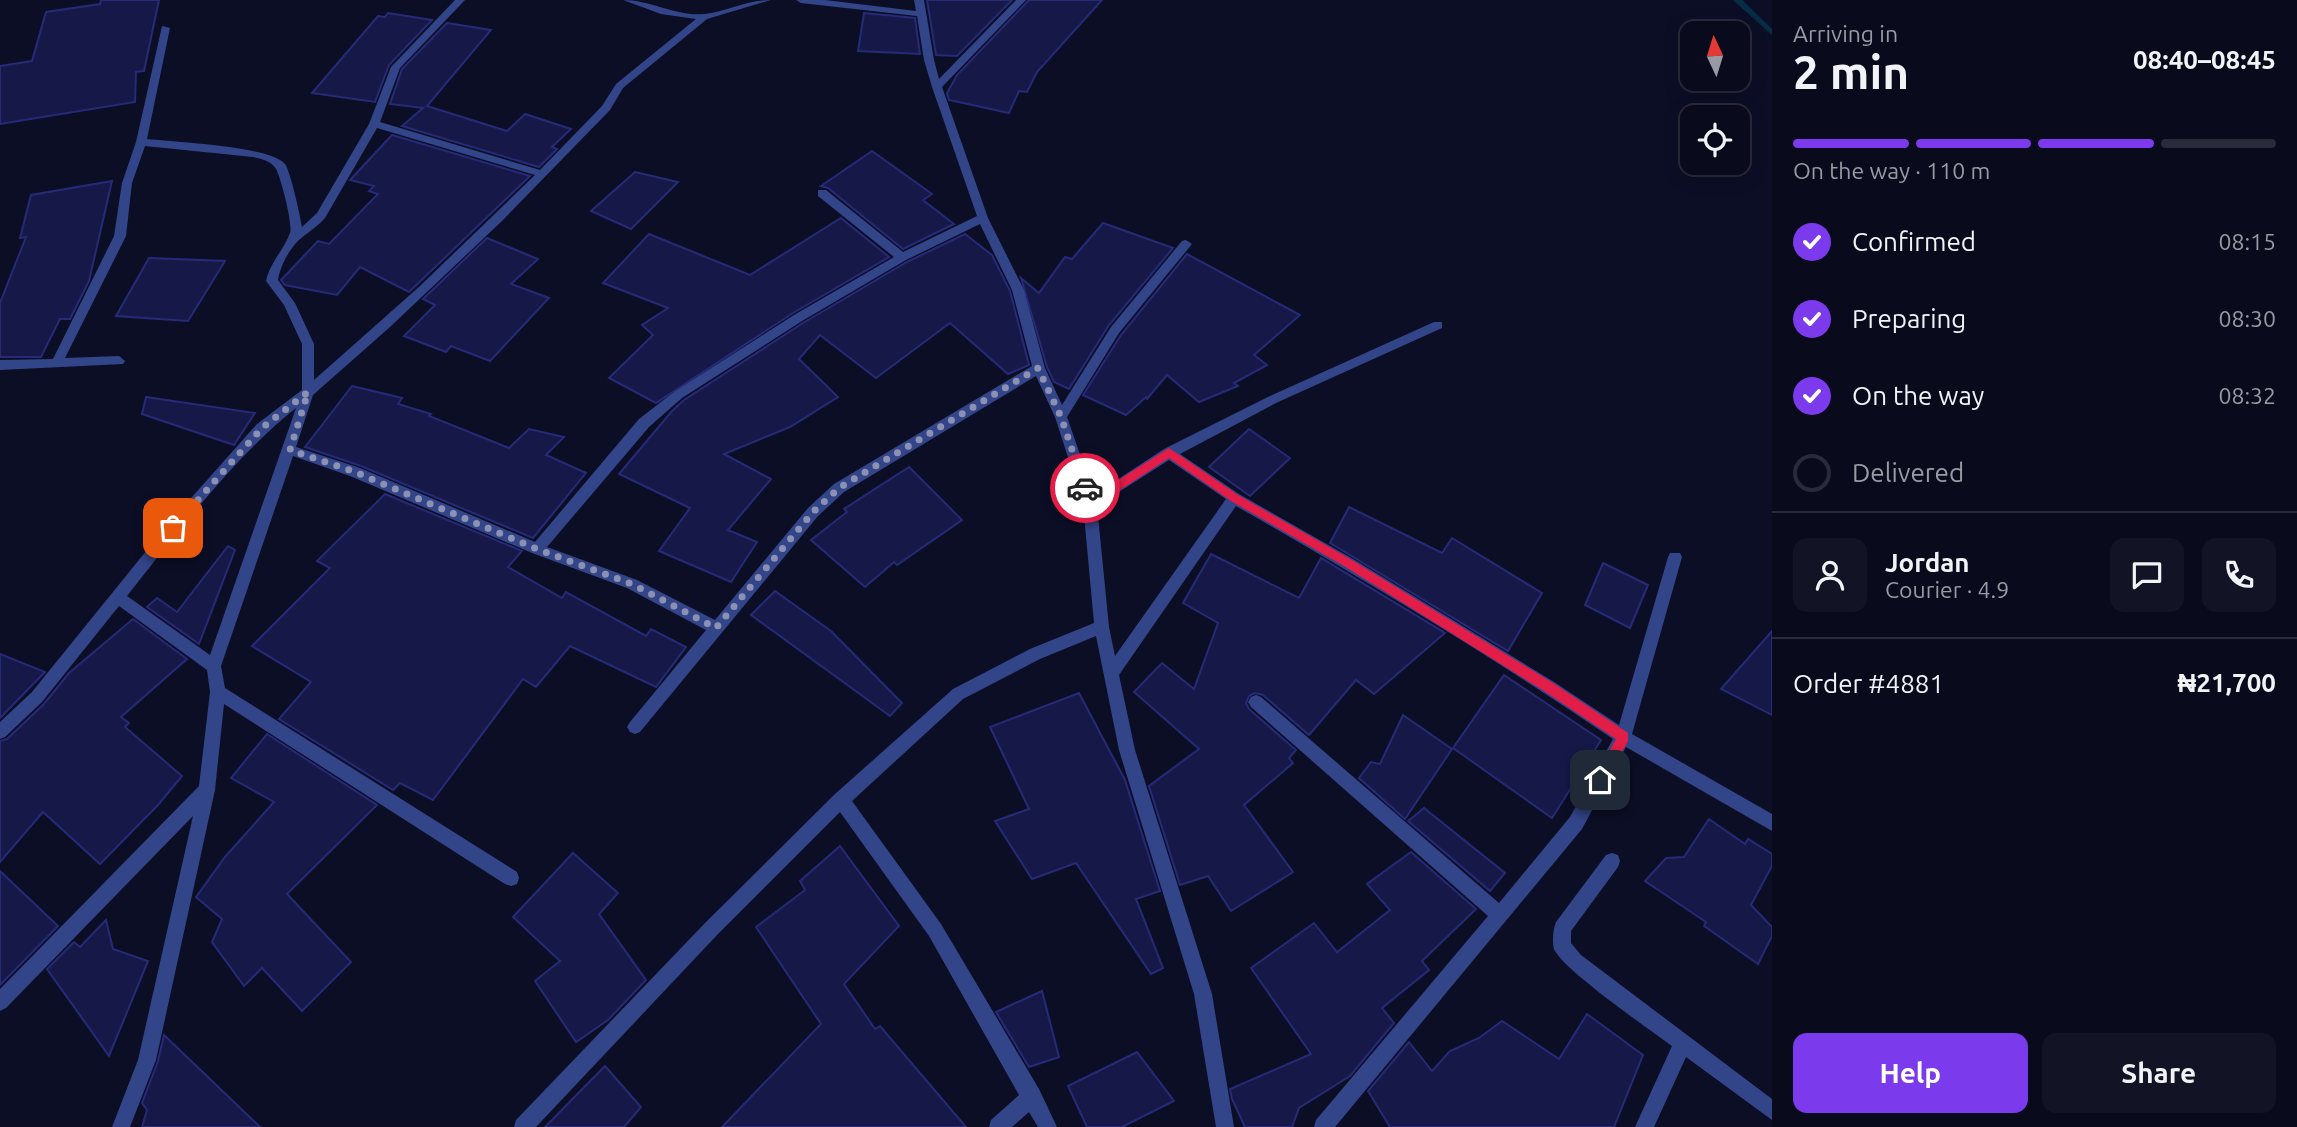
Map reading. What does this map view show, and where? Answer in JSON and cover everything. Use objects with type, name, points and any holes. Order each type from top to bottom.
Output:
[{"type":"street","points":[[121,1127],[147,1060],[207,790],[218,692],[214,666],[308,392],[307,344],[289,303],[272,281],[279,259],[296,237],[311,227],[321,215],[374,124],[396,67],[460,0]]},
{"type":"street","points":[[628,0],[664,12],[704,17],[766,0]]},
{"type":"street","points":[[802,0],[920,7],[937,87],[984,218],[1018,290],[1038,368],[1061,417],[1090,504],[1102,627],[1127,750],[1203,994],[1224,1127]]},
{"type":"street","points":[[937,87],[1021,0]]},
{"type":"street","points":[[0,732],[37,697],[173,528],[262,428],[385,327],[542,174],[606,108],[619,86],[704,17]]},
{"type":"street","points":[[57,362],[120,236],[127,183],[141,142],[165,28]]},
{"type":"street","points":[[374,124],[542,174]]},
{"type":"street","points":[[141,142],[270,158],[281,167],[297,227],[296,237]]},
{"type":"street","points":[[822,193],[902,257]]},
{"type":"street","points":[[537,549],[644,423],[678,395],[798,318],[902,257],[984,218]]},
{"type":"street","points":[[1061,417],[1115,330],[1186,244]]},
{"type":"street","points":[[1090,504],[1169,453],[1272,400],[1438,325]]},
{"type":"street","points":[[0,365],[119,361]]},
{"type":"street","points":[[635,727],[813,512],[839,488],[1038,368]]},
{"type":"street","points":[[290,450],[355,472],[537,549],[632,584],[716,628]]},
{"type":"street","points":[[1169,453],[1234,498],[1348,563],[1549,687],[1623,737],[1772,823]]},
{"type":"street","points":[[1112,673],[1234,498]]},
{"type":"street","points":[[1323,1127],[1576,823],[1623,737],[1675,557]]},
{"type":"street","points":[[117,597],[214,666]]},
{"type":"street","points":[[523,1127],[712,928],[841,800],[958,694],[1035,654],[1102,627]]},
{"type":"street","points":[[218,692],[511,878]]},
{"type":"street","points":[[1256,702],[1500,915]]},
{"type":"street","points":[[0,1002],[207,790]]},
{"type":"street","points":[[841,800],[935,930],[1048,1127]]},
{"type":"street","points":[[1612,861],[1562,928],[1562,946],[1576,961],[1772,1111]]},
{"type":"street","points":[[1644,1127],[1682,1044]]},
{"type":"street","points":[[999,1127],[1032,1096]]},
{"type":"building","points":[[101,0],[159,0],[144,71],[136,72],[135,102],[0,124],[0,66],[32,61],[46,12],[100,4]]},
{"type":"building","points":[[927,0],[1012,0],[957,56],[936,55]]},
{"type":"building","points":[[1029,0],[1102,0],[1037,72],[1027,92],[1019,91],[1009,113],[949,100],[947,93],[957,75]]},
{"type":"building","points":[[388,13],[432,20],[389,65],[375,102],[312,93],[378,16],[385,17]]},
{"type":"building","points":[[864,13],[915,18],[920,54],[858,51]]},
{"type":"building","points":[[447,23],[491,30],[427,106],[507,131],[525,114],[571,129],[552,147],[557,149],[539,167],[402,126],[423,108],[390,104],[402,69]]},
{"type":"building","points":[[392,135],[530,176],[409,292],[360,267],[337,295],[285,285],[281,280],[318,241],[329,244],[378,194],[369,191],[374,186],[350,180]]},
{"type":"building","points":[[872,151],[932,194],[923,200],[954,224],[903,249],[828,188],[821,186]]},
{"type":"building","points":[[635,172],[678,182],[631,229],[591,211]]},
{"type":"building","points":[[112,181],[89,281],[70,319],[60,319],[41,357],[0,357],[0,303],[26,237],[20,238],[31,195]]},
{"type":"building","points":[[841,218],[889,257],[793,313],[656,403],[609,378],[653,335],[642,325],[668,308],[603,283],[649,234],[750,275]]},
{"type":"building","points":[[1103,223],[1173,248],[1109,325],[1069,389],[1054,382],[1047,367],[1021,278],[1039,293],[1065,257],[1072,259]]},
{"type":"building","points":[[965,234],[992,255],[1010,291],[1029,365],[1008,374],[950,323],[876,378],[820,335],[799,359],[838,397],[790,427],[724,454],[771,479],[728,530],[757,542],[731,582],[659,551],[690,508],[619,474],[672,411],[684,400],[803,323],[907,262]]},
{"type":"building","points":[[487,238],[538,259],[511,284],[549,298],[490,361],[451,346],[446,352],[404,336],[435,305],[423,299]]},
{"type":"building","points":[[1187,254],[1300,315],[1254,355],[1267,365],[1234,383],[1238,386],[1199,402],[1167,375],[1147,399],[1146,397],[1126,415],[1083,395],[1121,335]]},
{"type":"building","points":[[149,258],[225,261],[188,321],[116,316]]},
{"type":"building","points":[[352,386],[402,398],[398,404],[431,414],[429,416],[509,448],[529,429],[564,437],[546,455],[586,473],[533,538],[361,466],[305,447]]},
{"type":"building","points":[[146,397],[255,413],[234,445],[142,414]]},
{"type":"building","points":[[1249,429],[1290,458],[1250,496],[1209,467]]},
{"type":"building","points":[[909,467],[962,520],[897,565],[894,562],[865,587],[811,540],[847,512],[844,509]]},
{"type":"building","points":[[385,494],[522,551],[508,567],[562,598],[566,592],[646,636],[651,629],[686,647],[656,687],[570,646],[536,687],[523,679],[433,800],[400,783],[393,790],[279,719],[311,682],[252,646],[330,568],[317,561]]},
{"type":"building","points":[[1349,507],[1442,553],[1452,538],[1542,593],[1508,651],[1330,543]]},
{"type":"building","points":[[228,546],[235,550],[199,644],[147,607],[157,598],[177,612]]},
{"type":"building","points":[[1211,554],[1299,598],[1321,558],[1445,633],[1374,694],[1356,680],[1309,735],[1263,695],[1255,693],[1249,696],[1246,703],[1249,709],[1296,750],[1289,758],[1293,763],[1244,805],[1293,872],[1231,911],[1208,876],[1180,885],[1149,786],[1199,749],[1134,692],[1162,663],[1194,689],[1218,623],[1183,603]]},
{"type":"building","points":[[1603,563],[1648,585],[1630,628],[1585,605]]},
{"type":"building","points":[[775,591],[831,631],[902,703],[890,716],[751,615]]},
{"type":"building","points":[[133,619],[187,659],[121,717],[129,723],[125,727],[182,776],[158,805],[100,864],[43,812],[0,862],[0,741],[7,739],[44,704],[69,673]]},
{"type":"building","points":[[1772,631],[1772,715],[1721,689]]},
{"type":"building","points":[[0,654],[45,672],[0,718]]},
{"type":"building","points":[[1504,675],[1601,740],[1552,818],[1453,748]]},
{"type":"building","points":[[1079,693],[1125,780],[1160,891],[1136,899],[1163,968],[1151,974],[1076,863],[1032,879],[995,821],[1029,809],[990,727]]},
{"type":"building","points":[[1403,715],[1452,749],[1405,819],[1359,778],[1371,762],[1380,764]]},
{"type":"building","points":[[267,734],[377,805],[287,894],[351,962],[302,1011],[262,968],[244,986],[212,942],[222,919],[196,897],[225,857],[274,802],[231,778]]},
{"type":"building","points":[[1424,808],[1505,873],[1490,891],[1408,821]]},
{"type":"building","points":[[1709,819],[1745,844],[1748,839],[1772,854],[1772,866],[1751,905],[1772,927],[1772,936],[1758,964],[1704,926],[1706,922],[1645,881],[1666,858],[1684,857]]},
{"type":"building","points":[[840,846],[899,926],[844,984],[875,1029],[880,1026],[966,1127],[722,1127],[821,1024],[756,927],[805,890],[800,881]]},
{"type":"building","points":[[1411,852],[1476,909],[1422,961],[1429,970],[1382,1008],[1394,1023],[1350,1076],[1299,1108],[1292,1127],[1245,1127],[1230,1089],[1311,1054],[1251,968],[1314,923],[1337,952],[1390,910],[1367,884]]},
{"type":"building","points":[[573,853],[618,893],[599,914],[646,980],[608,1020],[576,1042],[535,981],[560,961],[513,917]]},
{"type":"building","points":[[0,871],[58,926],[0,985]]},
{"type":"building","points":[[106,920],[113,949],[148,961],[109,1056],[47,969],[74,942],[80,947]]},
{"type":"building","points":[[1042,991],[1059,1057],[1029,1067],[996,1012]]},
{"type":"building","points":[[1587,1014],[1643,1055],[1614,1127],[1390,1127],[1368,1091],[1409,1042],[1432,1071],[1450,1051],[1479,1038],[1502,1021],[1559,1059]]},
{"type":"building","points":[[164,1035],[260,1127],[142,1127],[147,1110],[142,1103],[158,1061]]},
{"type":"building","points":[[1137,1052],[1174,1101],[1122,1127],[1087,1127],[1068,1086]]},
{"type":"building","points":[[605,1066],[641,1107],[624,1127],[545,1127]]},
{"type":"waterway","points":[[1737,0],[1772,33]]},
{"type":"way so far","points":[[173,528],[262,428],[308,392],[290,450],[355,472],[438,509],[632,584],[716,628],[813,512],[839,488],[1038,368],[1061,417],[1085,488]]},
{"type":"route","points":[[1085,488],[1090,504],[1169,453],[1234,498],[1348,563],[1549,687],[1623,737],[1600,780]]}]
